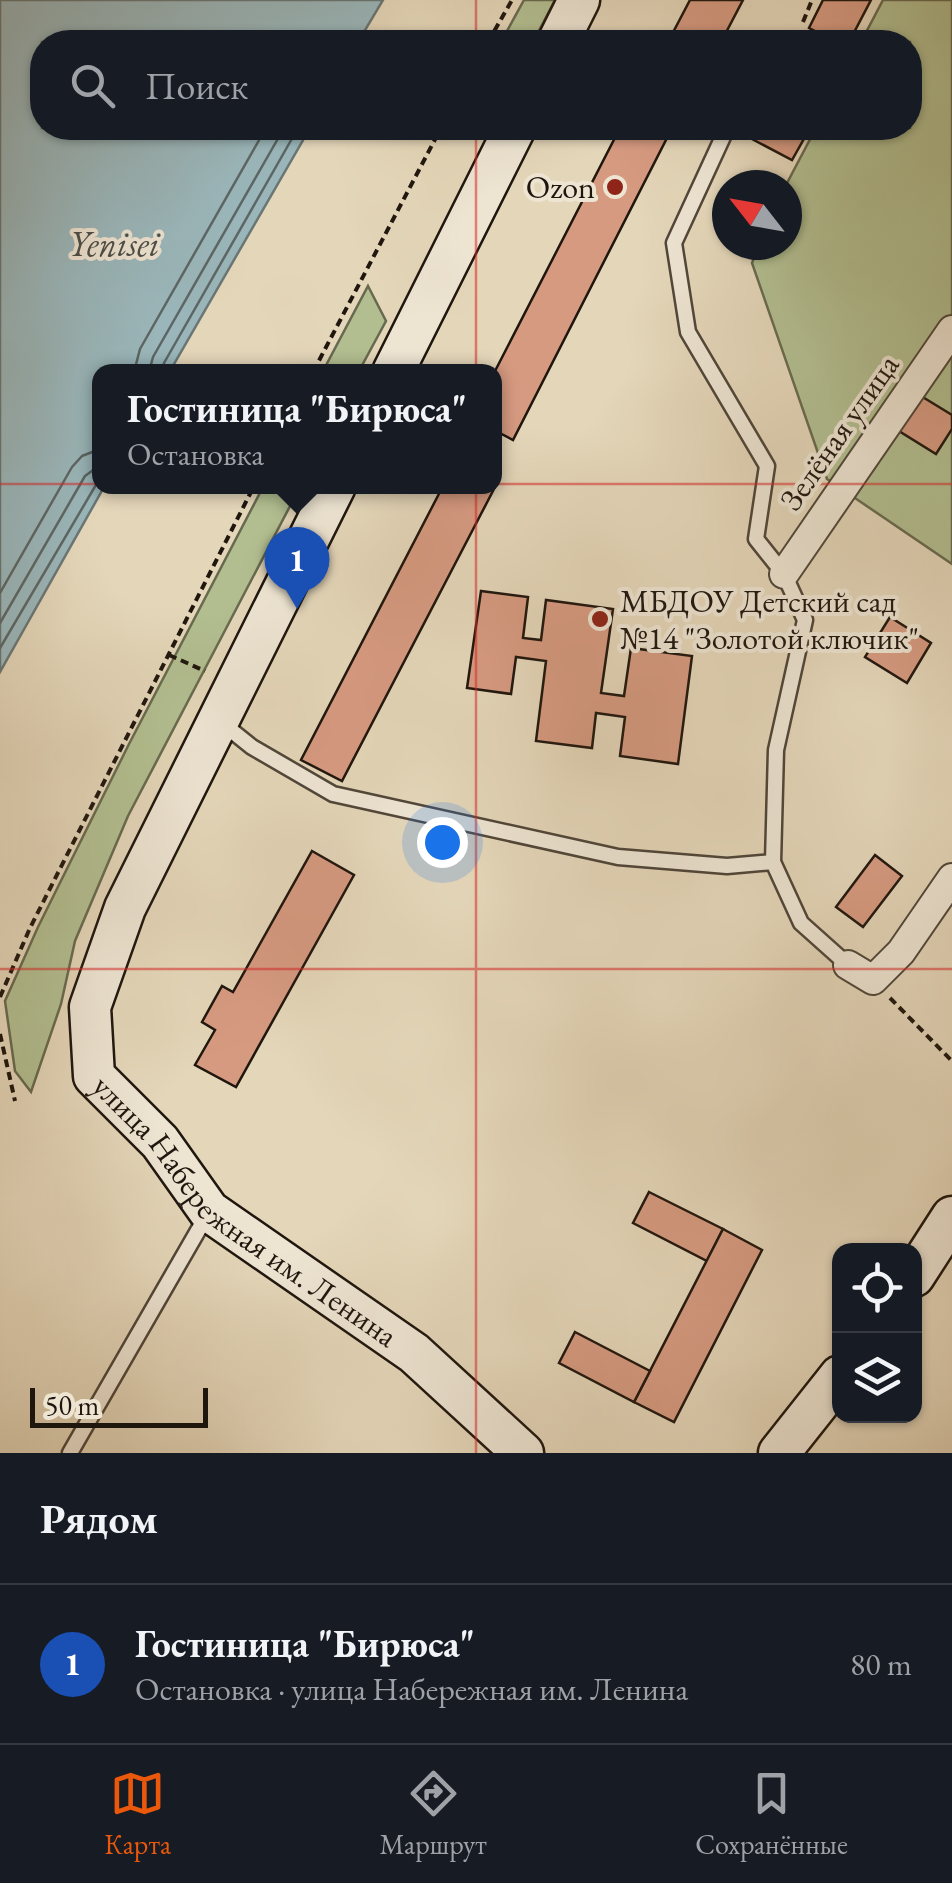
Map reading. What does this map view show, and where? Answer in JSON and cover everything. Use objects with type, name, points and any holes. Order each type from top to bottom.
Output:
[{"type":"street","points":[[397,364],[509,140]]},
{"type":"street","name":"Зелёная улица","points":[[784,574],[952,330]]},
{"type":"street","name":"улица Набережная им. Ленина","points":[[332,494],[125,908],[90,1007],[94,1076],[160,1142],[209,1211],[414,1352],[523,1453]]},
{"type":"street","points":[[848,966],[873,980],[901,952],[952,878]]},
{"type":"street","points":[[922,1264],[952,1217]]},
{"type":"street","points":[[779,1453],[832,1386]]},
{"type":"lane","points":[[722,140],[674,244],[688,332],[767,466],[756,539],[784,574],[805,620],[776,750],[773,862],[800,923],[848,966]]},
{"type":"lane","points":[[227,703],[252,747],[333,794],[618,856],[727,866],[773,862]]},
{"type":"lane","points":[[70,1453],[209,1211]]},
{"type":"path","points":[[495,30],[512,0]]},
{"type":"path","points":[[806,30],[812,0]]},
{"type":"path","points":[[317,364],[435,140]]},
{"type":"path","points":[[0,997],[30,928],[250,494]]},
{"type":"path","points":[[169,655],[227,703]]},
{"type":"path","points":[[873,980],[952,1061]]},
{"type":"path","points":[[0,1034],[15,1101]]},
{"type":"green space","points":[[524,0],[555,0],[539,30],[508,30]]},
{"type":"green space","points":[[883,0],[952,0],[952,564],[827,479],[752,263],[802,260],[802,170],[794,170],[810,140],[922,140],[922,30],[867,30]]},
{"type":"green space","points":[[368,286],[386,321],[363,364],[327,364]]},
{"type":"green space","points":[[259,494],[296,494],[128,816],[75,941],[61,1004],[31,1092],[15,1071],[5,1001],[129,744]]},
{"type":"water","name":"Yenisei","points":[[0,0],[383,0],[365,30],[30,30],[30,140],[303,140],[174,364],[92,364],[92,494],[100,494],[0,672]]},
{"type":"building","points":[[690,0],[743,0],[727,30],[674,30]]},
{"type":"building","points":[[823,0],[871,0],[855,30],[809,28]]},
{"type":"building","points":[[614,140],[666,140],[513,440],[502,434],[502,364],[499,364]]},
{"type":"building","points":[[754,140],[803,140],[792,160]]},
{"type":"building","points":[[921,396],[952,415],[952,429],[936,454],[899,431]]},
{"type":"building","points":[[439,494],[491,494],[342,781],[301,760]]},
{"type":"building","points":[[481,591],[528,597],[523,638],[541,640],[546,600],[613,609],[601,693],[624,696],[631,648],[692,656],[678,764],[620,756],[625,717],[596,713],[592,748],[536,741],[546,661],[516,657],[511,694],[467,688]]},
{"type":"building","points":[[890,617],[931,643],[907,683],[865,657]]},
{"type":"building","points":[[312,851],[354,875],[236,1087],[195,1065],[215,1030],[202,1022],[222,986],[233,992]]},
{"type":"building","points":[[875,855],[902,876],[863,927],[836,907]]},
{"type":"building","points":[[649,1192],[723,1229],[707,1261],[633,1223]]},
{"type":"building","points":[[723,1229],[762,1250],[674,1422],[634,1402]]},
{"type":"building","points":[[575,1332],[650,1371],[634,1402],[559,1363]]},
{"type":"place","name":"Ozon","points":[[615,187]]},
{"type":"place","name":"Гостиница \"Бирюса\"","points":[[297,609]]},
{"type":"place","name":"МБДОУ Детский сад №14 \"Золотой ключик\"","points":[[600,619]]}]
